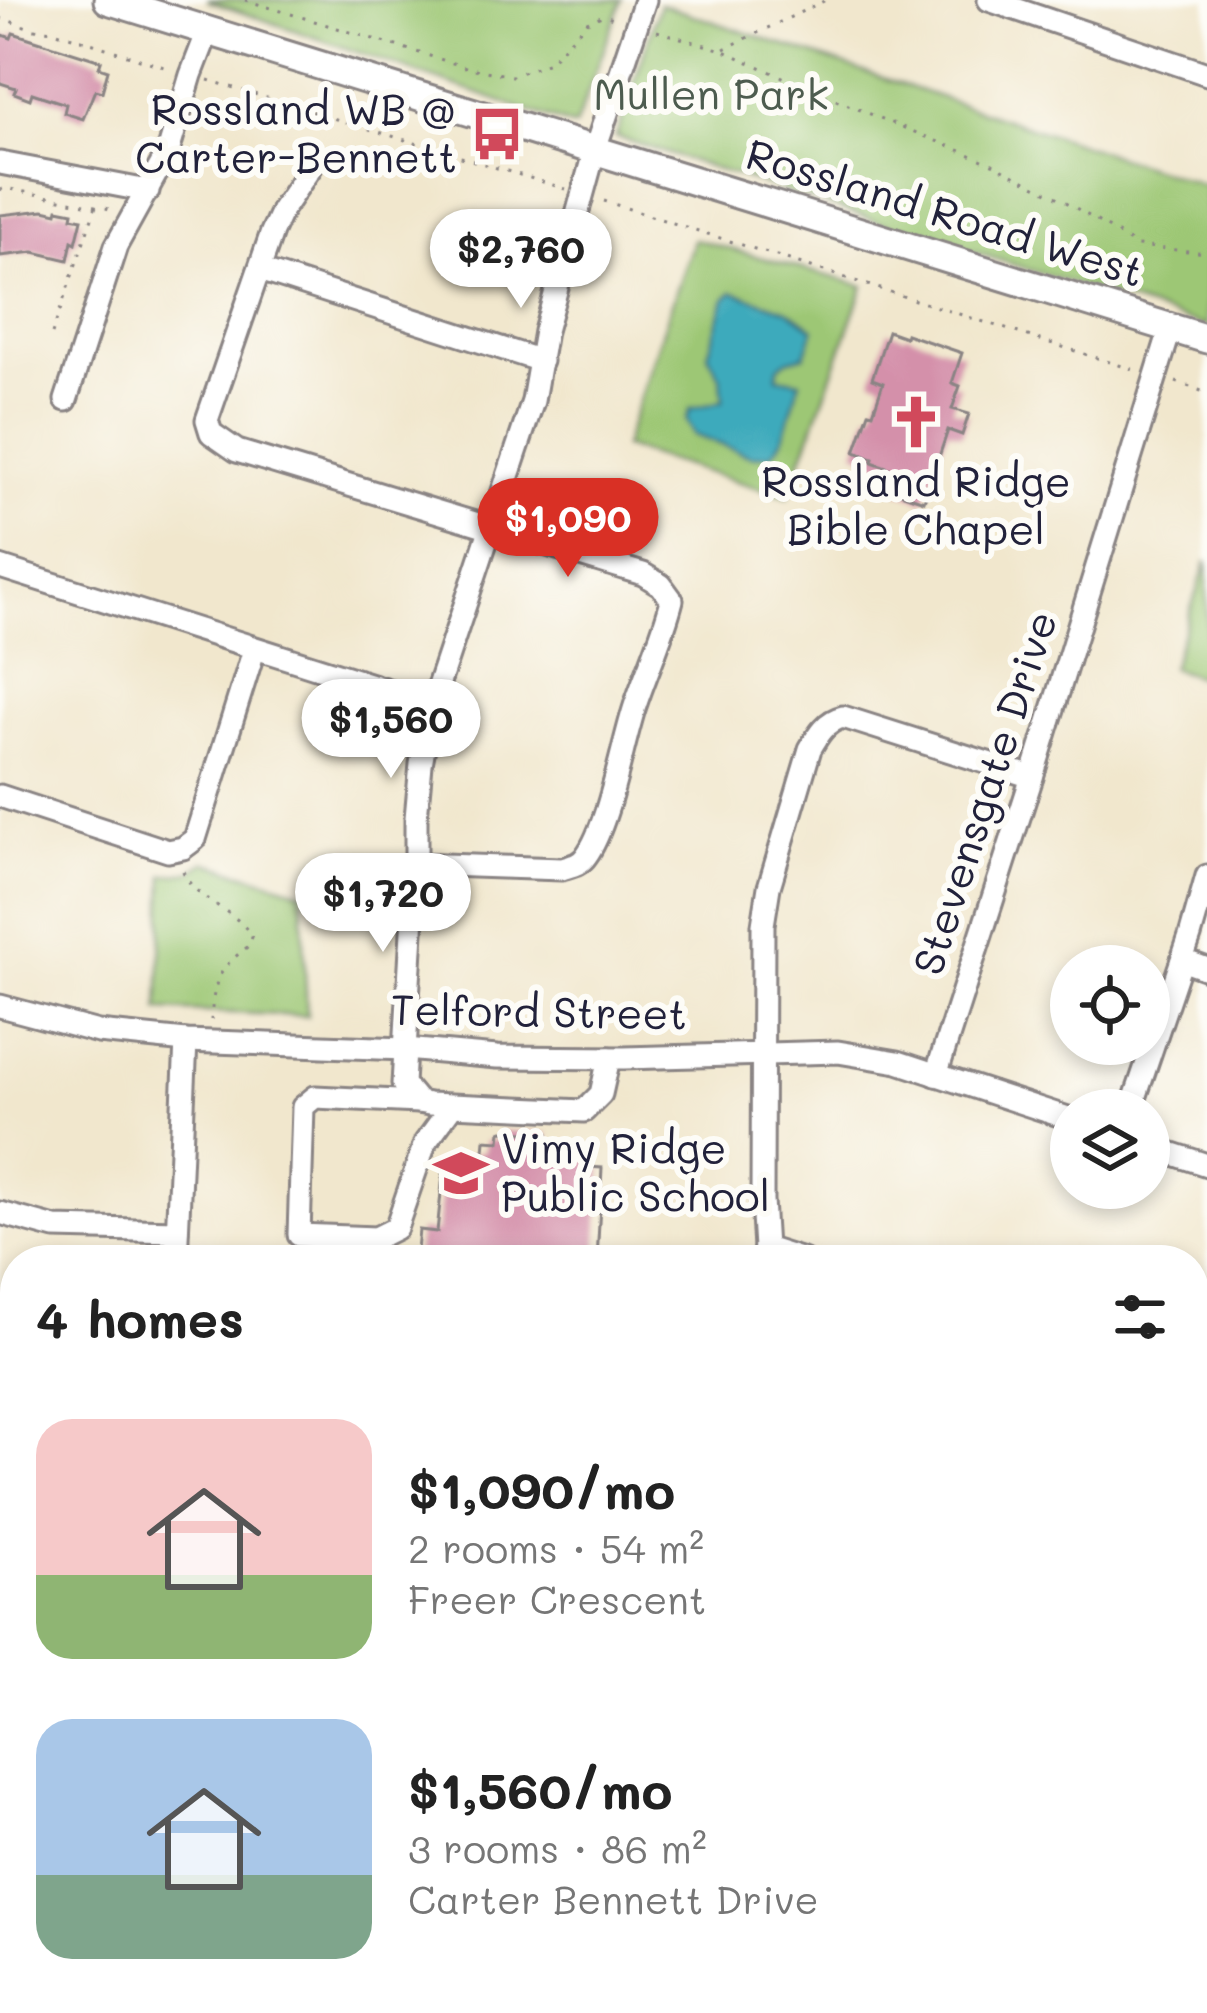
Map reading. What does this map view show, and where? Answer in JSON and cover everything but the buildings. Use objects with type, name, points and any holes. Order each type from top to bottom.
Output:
[{"type":"main road","name":"Rossland Road West","points":[[107,0],[1207,340]]},
{"type":"street","points":[[418,1102],[403,1084],[416,818],[432,704],[533,401],[545,331],[595,149],[646,0]]},
{"type":"street","points":[[989,0],[1207,74]]},
{"type":"street","points":[[66,400],[116,246],[168,152],[208,31]]},
{"type":"street","points":[[0,163],[148,191]]},
{"type":"street","points":[[311,167],[282,210],[207,419],[211,433],[237,451],[644,574],[672,600],[587,855],[562,869],[416,864]]},
{"type":"street","points":[[260,270],[541,361]]},
{"type":"street","name":"Stevensgate Drive","points":[[936,1075],[1172,327]]},
{"type":"street","points":[[0,567],[432,704]]},
{"type":"street","points":[[0,796],[168,851],[183,848],[195,838],[254,650]]},
{"type":"street","points":[[764,1245],[763,925],[810,749],[820,731],[843,718],[1032,777]]},
{"type":"street","points":[[1138,1089],[1207,876]]},
{"type":"street","points":[[1182,960],[1207,969]]},
{"type":"street","name":"Telford Street","points":[[0,1006],[98,1032],[186,1041],[497,1057],[838,1052],[866,1055],[1050,1112]]},
{"type":"street","points":[[177,1245],[186,1041]]},
{"type":"street","points":[[452,1106],[425,1143],[396,1228],[376,1238],[299,1235],[303,1107],[315,1097],[584,1111],[601,1094],[609,1058]]},
{"type":"street","points":[[1170,1153],[1207,1165]]},
{"type":"street","points":[[0,1213],[55,1228],[177,1232]]},
{"type":"path","points":[[244,0],[469,68],[512,76],[549,62],[587,22],[604,15],[722,50],[994,165],[1137,246],[1207,254]]},
{"type":"path","points":[[722,50],[826,0]]},
{"type":"path","points":[[0,18],[180,72]]},
{"type":"path","points":[[200,78],[564,189]]},
{"type":"path","points":[[0,190],[134,214]]},
{"type":"path","points":[[608,202],[1140,371]]},
{"type":"path","points":[[52,334],[96,206]]},
{"type":"path","points":[[1170,380],[1207,393]]},
{"type":"path","points":[[1207,661],[1207,673]]},
{"type":"path","points":[[176,850],[188,882],[247,927],[252,937],[250,945],[217,975],[212,1020]]},
{"type":"green space","points":[[206,0],[622,0],[575,127]]},
{"type":"green space","name":"Mullen Park","points":[[660,4],[1207,186],[1207,327],[616,137]]},
{"type":"green space","points":[[694,239],[864,286],[788,497],[623,447]]},
{"type":"green space","points":[[1207,561],[1207,680],[1171,668]]},
{"type":"green space","points":[[205,862],[302,891],[307,1016],[159,1010],[164,875],[191,872]]},
{"type":"water","points":[[733,292],[788,310],[814,329],[805,355],[778,367],[777,377],[800,381],[783,439],[772,454],[752,456],[694,435],[686,420],[690,409],[723,401],[721,378],[708,354],[725,299]]},
{"type":"place","name":"Rossland WB @ Carter-Bennett","points":[[497,134]]},
{"type":"place","name":"Rossland Ridge Bible Chapel","points":[[916,422]]},
{"type":"place","name":"Vimy Ridge Public School","points":[[461,1173]]}]
